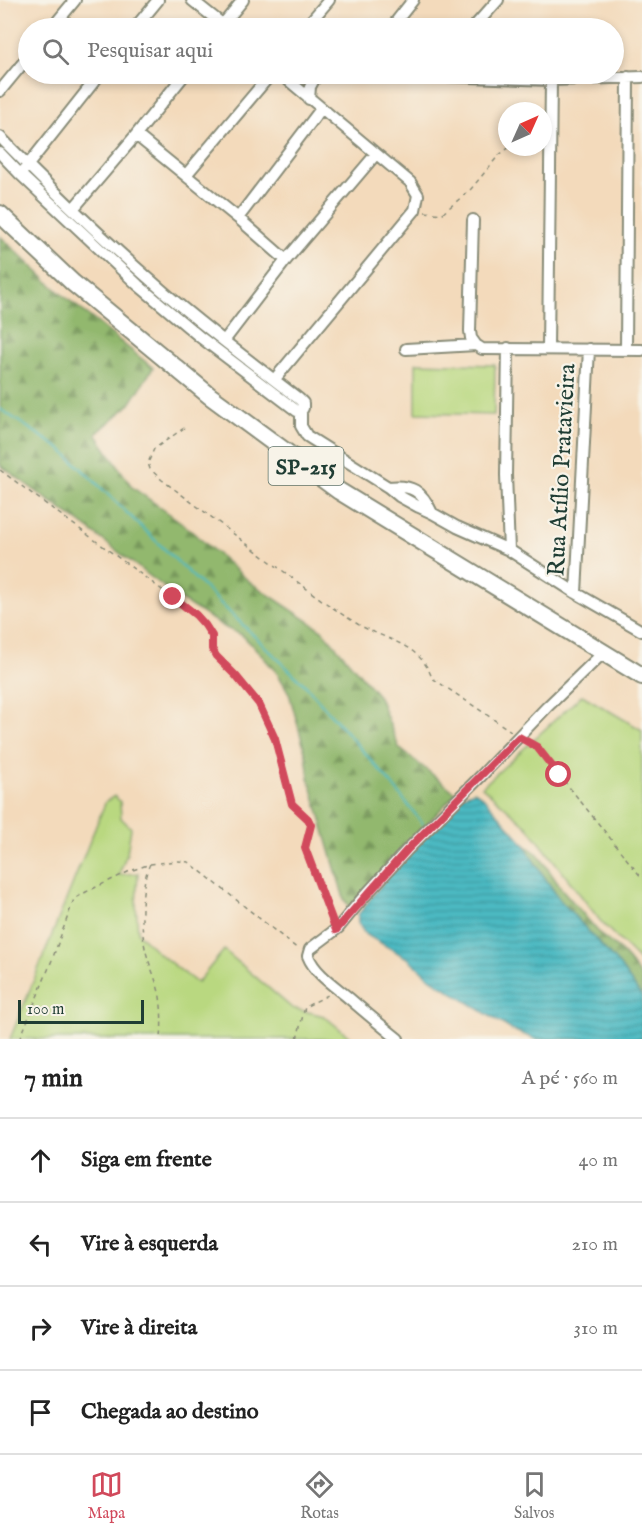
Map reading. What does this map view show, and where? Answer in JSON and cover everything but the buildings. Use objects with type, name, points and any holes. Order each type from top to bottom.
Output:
[{"type":"highway","name":"SP-215","points":[[0,214],[73,283],[210,396],[339,491],[642,676]]},
{"type":"street","points":[[60,18],[75,0]]},
{"type":"street","points":[[143,18],[158,0]]},
{"type":"street","points":[[192,0],[213,18]]},
{"type":"street","points":[[230,18],[243,0]]},
{"type":"street","points":[[314,18],[329,0]]},
{"type":"street","points":[[399,18],[413,0]]},
{"type":"street","points":[[482,18],[498,0]]},
{"type":"street","points":[[0,92],[18,70]]},
{"type":"street","points":[[624,77],[642,77]]},
{"type":"street","points":[[626,350],[628,77]]},
{"type":"street","points":[[24,170],[92,84]]},
{"type":"street","points":[[73,209],[177,84]]},
{"type":"street","points":[[186,176],[269,84]]},
{"type":"street","points":[[274,380],[415,210],[418,195],[410,182],[290,84]]},
{"type":"street","points":[[309,99],[312,84]]},
{"type":"street","points":[[548,349],[551,84]]},
{"type":"street","points":[[238,218],[321,109]]},
{"type":"street","points":[[136,135],[286,260]]},
{"type":"street","points":[[0,137],[24,170],[147,293],[200,337],[297,411],[301,411]]},
{"type":"street","points":[[0,153],[73,209],[156,286],[303,403],[301,426],[307,436],[399,496],[457,527],[509,550],[576,593],[642,631]]},
{"type":"street","points":[[224,341],[286,260],[376,154]]},
{"type":"street","points":[[473,220],[470,331],[471,338],[476,345],[482,349],[642,350]]},
{"type":"street","points":[[406,349],[476,345]]},
{"type":"street","points":[[508,348],[506,475],[509,550]]},
{"type":"street","name":"Rua Atílio Pratavieira","points":[[576,593],[588,349]]},
{"type":"street","points":[[398,1039],[341,992],[310,962],[308,956],[310,950],[336,930],[407,850],[603,653]]},
{"type":"path","points":[[415,210],[442,214],[471,189],[498,156]]},
{"type":"path","points":[[184,428],[154,450],[147,464],[150,469],[321,600],[362,626],[404,644],[421,659],[429,669],[432,678],[537,747],[642,878]]},
{"type":"path","points":[[0,470],[196,615],[205,625],[212,636],[212,649],[216,656],[259,704],[275,739],[292,804],[308,819],[311,825],[305,848],[336,930]]},
{"type":"path","points":[[20,1039],[74,899],[130,871],[150,864],[189,862],[308,956]]},
{"type":"path","points":[[150,864],[145,874],[142,913],[145,951],[160,997],[161,1039]]},
{"type":"path","points":[[297,1039],[305,1007],[325,996],[341,992]]},
{"type":"green space","points":[[0,236],[58,291],[153,368],[130,404],[96,434],[132,487],[182,523],[251,583],[322,630],[379,697],[399,748],[456,793],[349,907],[344,899],[309,778],[306,755],[289,693],[278,674],[242,635],[226,628],[181,600],[0,465]]},
{"type":"green space","points":[[416,363],[495,365],[494,415],[416,413]]},
{"type":"green space","points":[[582,695],[642,730],[642,963],[602,923],[527,826],[482,787]]},
{"type":"green space","points":[[115,796],[120,802],[121,818],[131,828],[127,853],[119,875],[138,873],[136,905],[138,933],[157,952],[197,983],[224,950],[292,1008],[324,1016],[352,1039],[10,1039],[106,801]]},
{"type":"green space","points":[[525,845],[538,854],[561,888],[602,936],[622,952],[642,978],[642,997],[620,966],[559,899]]},
{"type":"water","points":[[474,791],[482,796],[525,845],[559,899],[620,966],[642,997],[642,1039],[536,1039],[512,1030],[431,979],[409,959],[365,934],[358,923],[358,915],[395,867],[462,796]]},
{"type":"waterway","points":[[0,409],[62,450],[307,687],[390,782],[423,824]]},
{"type":"route","points":[[173,597],[205,625],[212,636],[212,649],[216,656],[259,704],[275,739],[292,804],[308,819],[311,825],[305,848],[336,930],[407,850],[519,737],[537,747],[559,775]]}]
